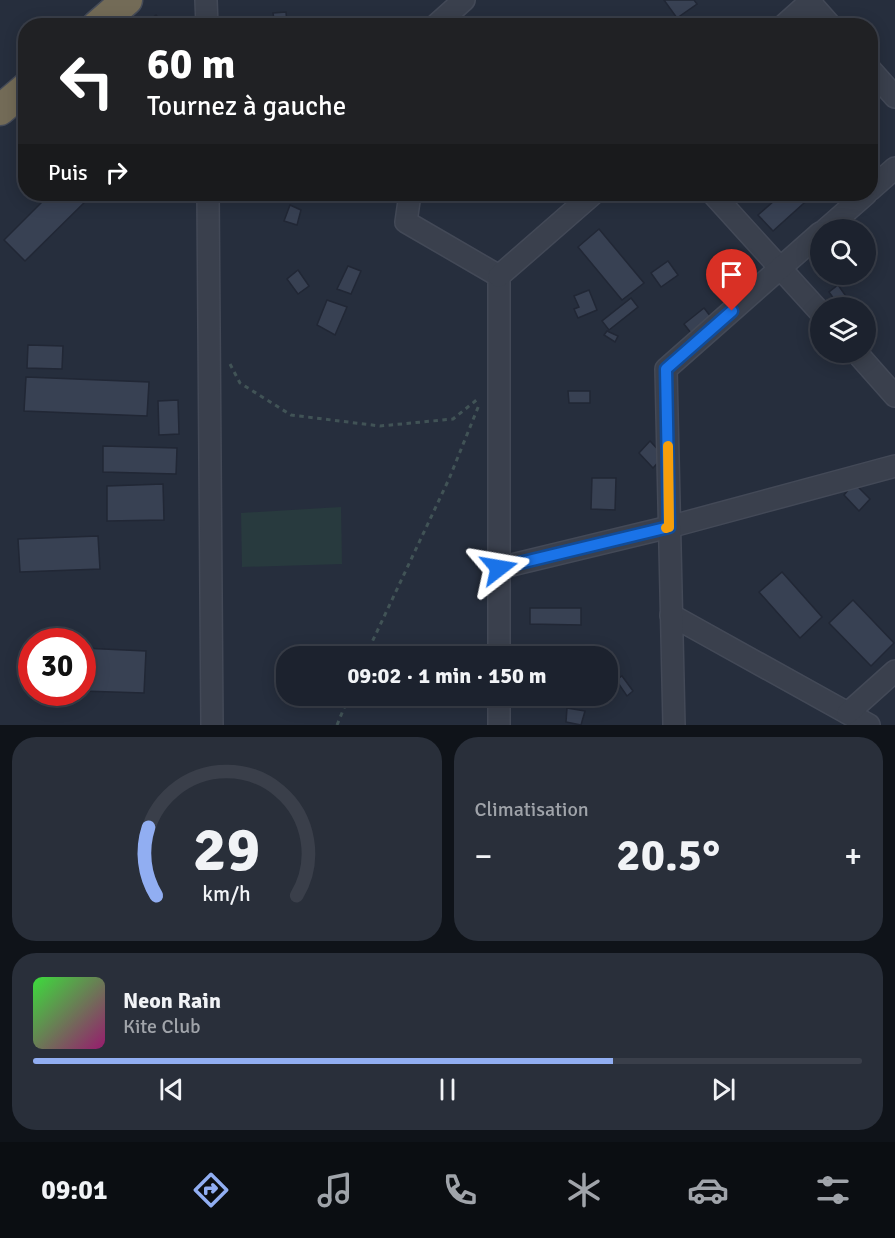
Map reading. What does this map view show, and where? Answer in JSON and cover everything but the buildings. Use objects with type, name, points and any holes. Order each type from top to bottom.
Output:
[{"type":"highway","points":[[106,18],[127,0]]},
{"type":"highway","points":[[0,110],[18,95]]},
{"type":"street","points":[[206,0],[207,18]]},
{"type":"street","points":[[444,18],[464,0]]},
{"type":"street","points":[[792,18],[810,1],[824,18]]},
{"type":"street","points":[[878,78],[895,97]]},
{"type":"street","points":[[878,183],[895,168]]},
{"type":"street","points":[[208,201],[212,725]]},
{"type":"street","points":[[409,201],[406,222],[499,276]]},
{"type":"street","points":[[499,646],[499,276],[585,201]]},
{"type":"street","points":[[719,201],[810,301]]},
{"type":"street","points":[[838,219],[858,201]]},
{"type":"street","points":[[674,725],[666,369],[810,242]]},
{"type":"street","points":[[866,363],[895,396]]},
{"type":"street","points":[[499,568],[669,527],[895,466]]},
{"type":"street","points":[[671,615],[869,725]]},
{"type":"street","points":[[848,713],[895,671]]},
{"type":"street","points":[[500,706],[503,723]]},
{"type":"path","points":[[209,326],[240,382],[291,415],[380,426],[453,419],[483,395],[449,479],[370,646]]},
{"type":"path","points":[[337,725],[345,706]]},
{"type":"shaded area","points":[[341,507],[342,564],[242,567],[241,513]]},
{"type":"slow traffic","points":[[666,528],[669,527],[668,446]]},
{"type":"route","points":[[499,568],[669,527],[666,369],[732,311]]}]
